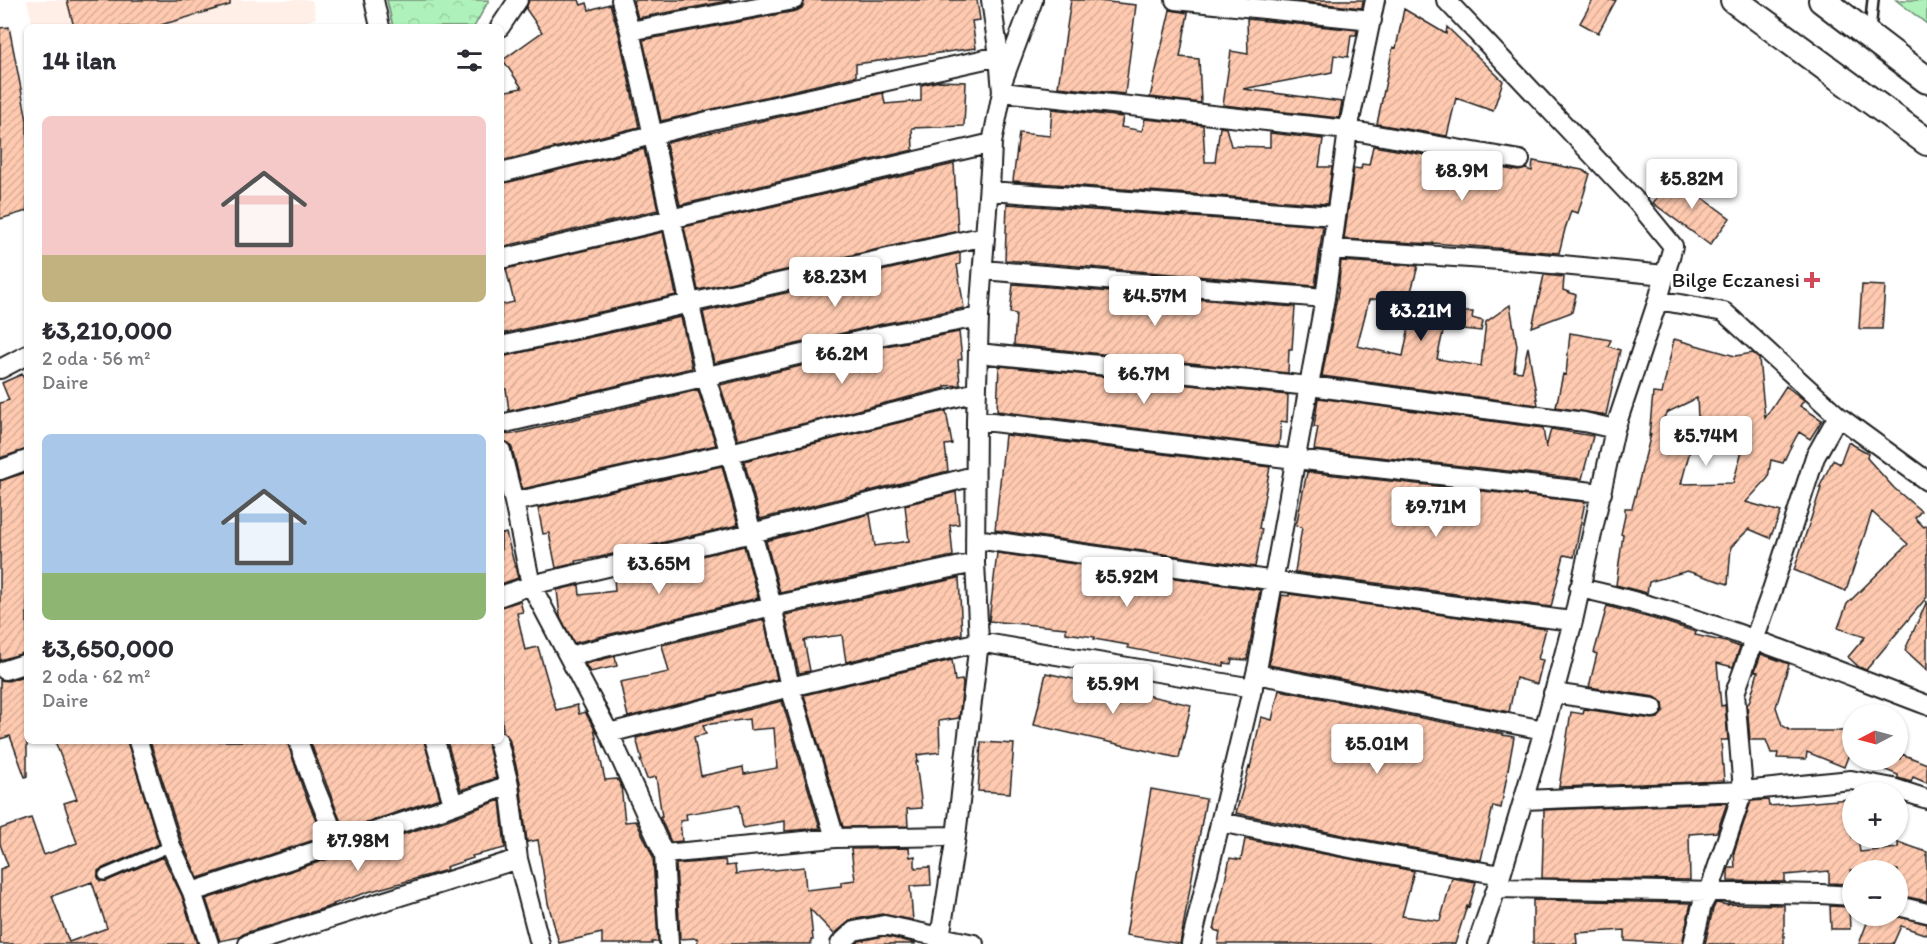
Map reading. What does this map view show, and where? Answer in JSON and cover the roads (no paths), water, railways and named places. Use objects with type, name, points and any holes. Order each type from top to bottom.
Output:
[{"type":"main road","points":[[1734,0],[1927,142]]},
{"type":"main road","points":[[1822,0],[1927,80]]},
{"type":"street","points":[[374,0],[379,24]]},
{"type":"street","points":[[502,24],[518,0]]},
{"type":"street","points":[[621,0],[630,31],[706,378],[730,453],[772,606],[789,687],[835,838]]},
{"type":"street","points":[[630,31],[794,0]]},
{"type":"street","points":[[991,0],[1002,88]]},
{"type":"street","points":[[940,941],[956,836],[979,642],[974,476],[979,317],[992,143],[1002,88],[1033,0]]},
{"type":"street","points":[[1175,0],[1372,20]]},
{"type":"street","points":[[1191,944],[1255,681],[1325,298],[1348,130],[1375,0]]},
{"type":"street","points":[[1446,0],[1637,201],[1673,246],[1658,300],[1615,429],[1573,621],[1544,730],[1499,882],[1477,944]]},
{"type":"street","points":[[504,172],[653,135],[999,56]]},
{"type":"street","points":[[1002,88],[1348,130],[1520,160]]},
{"type":"street","points":[[992,143],[990,191],[1336,216]]},
{"type":"street","points":[[504,258],[992,143]]},
{"type":"street","points":[[504,345],[985,236]]},
{"type":"street","points":[[1332,249],[1531,262],[1665,275]]},
{"type":"street","points":[[983,270],[1325,298]]},
{"type":"street","points":[[1658,300],[1724,312],[1838,416],[1927,481]]},
{"type":"street","points":[[504,423],[884,335],[979,317]]},
{"type":"street","points":[[978,353],[1310,386],[1584,422],[1615,429]]},
{"type":"street","points":[[0,369],[24,357]]},
{"type":"street","points":[[514,502],[730,453],[977,392]]},
{"type":"street","points":[[1693,944],[1702,905],[1709,892],[1743,791],[1735,693],[1771,593],[1815,457],[1838,416]]},
{"type":"street","points":[[976,420],[1602,493]]},
{"type":"street","points":[[0,470],[24,461]]},
{"type":"street","points":[[504,463],[531,585],[609,734],[664,854],[669,944]]},
{"type":"street","points":[[504,595],[531,585],[752,533],[974,476]]},
{"type":"street","points":[[975,539],[1273,579],[1420,602],[1573,621]]},
{"type":"street","points":[[569,656],[772,606],[975,563]]},
{"type":"street","points":[[1579,588],[1621,597],[1687,616],[1927,705]]},
{"type":"street","points":[[609,734],[789,687],[979,642],[1255,681],[1544,730]]},
{"type":"street","points":[[5,670],[24,664]]},
{"type":"street","points":[[1552,693],[1653,708]]},
{"type":"street","points":[[139,744],[171,846],[192,892],[209,944]]},
{"type":"street","points":[[299,744],[338,844]]},
{"type":"street","points":[[436,744],[453,804]]},
{"type":"street","points":[[499,744],[509,785],[518,859],[540,944]]},
{"type":"street","points":[[1524,800],[1743,791],[1851,780],[1893,788],[1927,799]]},
{"type":"street","points":[[192,892],[509,785]]},
{"type":"street","points":[[1220,822],[1360,850],[1499,882],[1709,892],[1842,895]]},
{"type":"street","points":[[664,854],[835,838],[956,836]]},
{"type":"street","points":[[248,944],[518,859]]},
{"type":"street","points":[[1908,908],[1927,913]]},
{"type":"street","points":[[840,944],[854,932],[884,925],[940,941],[974,944]]},
{"type":"lane","points":[[1870,37],[1873,0]]},
{"type":"lane","points":[[104,875],[171,846]]},
{"type":"place","name":"Bilge Eczanesi","points":[[1812,280]]}]
